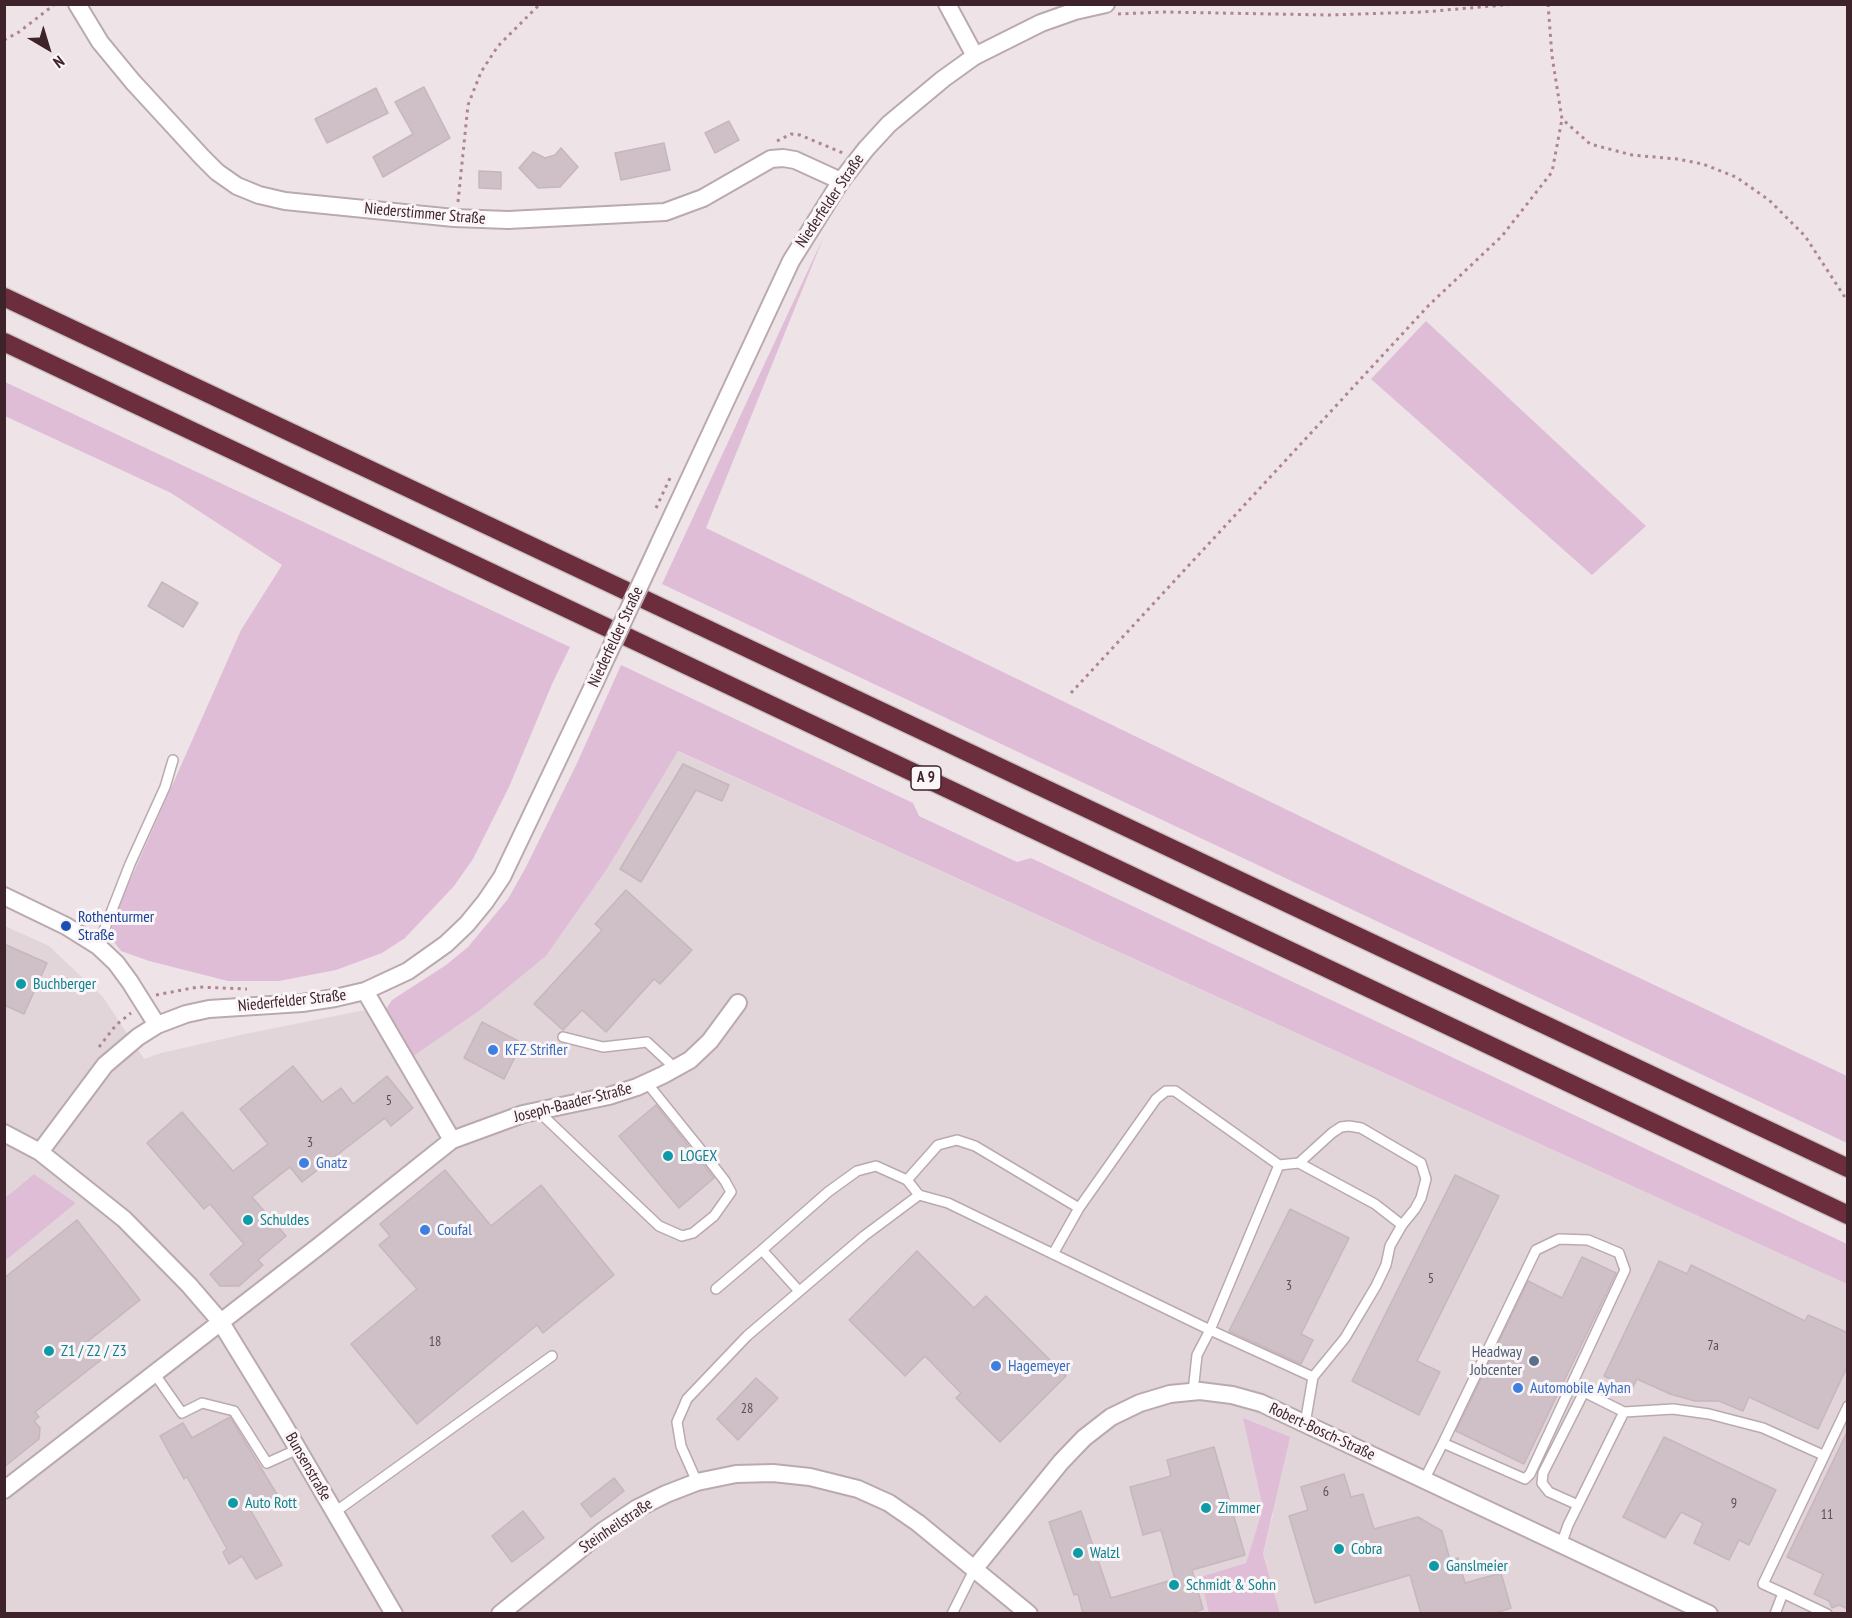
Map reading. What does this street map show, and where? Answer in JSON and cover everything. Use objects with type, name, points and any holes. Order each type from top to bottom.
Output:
[{"type":"highway","name":"A 9","points":[[4,297],[1848,1168]]},
{"type":"highway","name":"A 9","points":[[4,342],[1848,1215]]},
{"type":"street","name":"Niederstimmer Straße","points":[[76,4],[100,42],[133,82],[202,157],[217,172],[237,186],[259,195],[285,201],[454,218],[538,219],[665,212],[703,198],[757,166],[777,159],[795,160],[841,181]]},
{"type":"street","points":[[947,4],[975,56]]},
{"type":"street","name":"Niederfelder Straße","points":[[40,1152],[105,1065],[138,1037],[157,1025],[186,1014],[209,1009],[302,1003],[365,991],[408,971],[425,960],[467,924],[502,877],[791,261],[841,181],[889,124],[943,79],[975,56],[1041,23],[1075,11],[1108,10]]},
{"type":"street","points":[[4,896],[66,926],[98,946],[116,963],[157,1025]]},
{"type":"street","points":[[365,991],[452,1140]]},
{"type":"street","name":"Joseph-Baader-Straße","points":[[220,1322],[452,1140],[491,1124],[609,1096],[647,1083],[690,1060],[710,1041],[738,1003]]},
{"type":"street","name":"Bunsenstraße","points":[[4,1133],[40,1152],[124,1219],[189,1285],[220,1322],[298,1449],[394,1614]]},
{"type":"street","points":[[4,1490],[220,1322]]},
{"type":"street","name":"Robert-Bosch-Straße","points":[[975,1568],[1061,1462],[1084,1438],[1111,1418],[1140,1403],[1170,1394],[1193,1392],[1232,1395],[1261,1403],[1709,1614]]},
{"type":"street","name":"Steinheilstraße","points":[[500,1614],[603,1531],[636,1509],[697,1482],[736,1474],[773,1473],[810,1477],[858,1488],[889,1503],[975,1568],[1029,1614]]},
{"type":"lane","points":[[98,946],[130,864],[165,787],[174,760]]},
{"type":"lane","points":[[563,1037],[603,1047],[647,1042],[675,1068]]},
{"type":"lane","points":[[538,1111],[659,1226],[682,1236],[693,1233],[714,1216],[730,1192],[712,1163],[647,1083]]},
{"type":"lane","points":[[1053,1254],[1079,1208],[1156,1100],[1166,1091],[1175,1092],[1279,1165],[1299,1163],[1375,1204],[1401,1225]]},
{"type":"lane","points":[[1299,1163],[1332,1133],[1349,1126],[1361,1128],[1420,1163],[1426,1179],[1421,1198],[1401,1225],[1390,1246],[1386,1265],[1376,1286],[1345,1338],[1312,1377],[1305,1424]]},
{"type":"lane","points":[[907,1180],[938,1145],[957,1140],[975,1146],[1079,1208]]},
{"type":"lane","points":[[1193,1392],[1197,1355],[1210,1330],[1279,1165]]},
{"type":"lane","points":[[716,1288],[828,1192],[857,1171],[876,1166],[907,1180],[919,1195],[948,1203],[1312,1377]]},
{"type":"lane","points":[[697,1482],[681,1446],[677,1422],[687,1399],[747,1336],[864,1236],[919,1195]]},
{"type":"lane","points":[[1424,1480],[1536,1250],[1559,1239],[1588,1240],[1619,1253],[1625,1270],[1530,1474],[1525,1479],[1443,1443]]},
{"type":"lane","points":[[762,1250],[799,1291]]},
{"type":"lane","points":[[335,1512],[552,1356]]},
{"type":"lane","points":[[154,1373],[182,1413],[202,1403],[234,1411],[267,1462],[298,1449]]},
{"type":"lane","points":[[1578,1505],[1549,1492],[1542,1483],[1543,1473],[1584,1392],[1624,1412],[1672,1409],[1709,1414],[1763,1428],[1823,1455]]},
{"type":"lane","points":[[1827,1614],[1763,1584],[1848,1406]]},
{"type":"lane","points":[[1561,1545],[1624,1412]]},
{"type":"lane","points":[[952,1614],[975,1568]]},
{"type":"lane","points":[[1775,1614],[1783,1593]]},
{"type":"path","points":[[4,40],[19,32],[55,4]]},
{"type":"path","points":[[454,218],[468,105],[482,72],[498,46],[540,4]]},
{"type":"path","points":[[1108,10],[1329,15],[1423,12],[1515,4]]},
{"type":"path","points":[[1071,693],[1429,305],[1502,236],[1551,172],[1562,119],[1552,56],[1548,4]]},
{"type":"path","points":[[1562,119],[1590,144],[1632,155],[1703,164],[1736,177],[1769,200],[1804,236],[1848,302]]},
{"type":"path","points":[[773,143],[791,134],[800,135],[843,153]]},
{"type":"path","points":[[94,1055],[105,1037],[129,1014],[158,993],[198,987],[255,989]]},
{"type":"path","points":[[127,1004],[138,1037]]},
{"type":"shaded area","points":[[824,236],[706,528],[1411,870],[1847,1076],[1847,1143],[662,584]]},
{"type":"shaded area","points":[[1426,321],[1646,526],[1592,575],[1371,379]]},
{"type":"shaded area","points":[[5,382],[570,647],[509,787],[473,859],[454,886],[405,938],[382,953],[336,970],[279,981],[228,981],[149,961],[121,951],[111,938],[113,919],[241,630],[282,565],[171,493],[5,416]]},
{"type":"shaded area","points":[[621,665],[913,803],[919,816],[1017,862],[1031,858],[1847,1244],[1847,1284],[678,751],[607,869],[546,956],[479,1011],[413,1056],[386,1009],[392,1000],[446,965],[468,947],[508,899],[578,761]]},
{"type":"shaded area","points":[[677,751],[1847,1284],[1847,1613],[1280,1613],[1263,1554],[1273,1514],[1244,1418],[1263,1508],[1246,1563],[1200,1577],[1209,1613],[5,1613],[5,1261],[76,1203],[34,1174],[5,1198],[5,926],[49,946],[103,997],[144,1059],[245,1034],[360,1011],[386,1009],[413,1055],[479,1011],[546,956],[607,869]]},
{"type":"shaded area","points":[[34,1174],[76,1203],[5,1261],[5,1198]]},
{"type":"shaded area","points":[[1243,1418],[1290,1437],[1263,1554],[1280,1613],[1209,1613],[1200,1577],[1246,1563],[1263,1508]]},
{"type":"building","points":[[424,87],[450,138],[383,177],[373,157],[413,134],[395,102]]},
{"type":"building","points":[[376,88],[388,113],[327,143],[315,119]]},
{"type":"building","points":[[729,121],[739,140],[715,153],[705,133]]},
{"type":"building","points":[[664,143],[670,170],[621,180],[615,153]]},
{"type":"building","points":[[561,148],[578,167],[560,187],[538,188],[519,168],[533,152],[545,158],[555,155]]},
{"type":"building","points":[[479,171],[501,172],[501,189],[479,188]]},
{"type":"building","points":[[162,582],[198,603],[183,627],[148,606]]},
{"type":"building","points":[[683,764],[729,785],[722,801],[696,790],[641,882],[620,869]]},
{"type":"building","points":[[626,890],[692,950],[660,984],[654,979],[606,1032],[582,1010],[563,1030],[534,1004],[602,930],[595,924]]},
{"type":"building","name":"Buchberger","points":[[4,944],[47,963],[24,1014],[4,1005]]},
{"type":"building","name":"KFZ Strifler","points":[[482,1022],[522,1043],[504,1079],[464,1058]]},
{"type":"building","points":[[293,1066],[322,1102],[341,1088],[353,1104],[387,1076],[413,1108],[391,1126],[385,1118],[302,1182],[290,1167],[252,1197],[286,1236],[258,1260],[263,1265],[239,1286],[220,1286],[210,1274],[244,1244],[210,1204],[204,1209],[147,1143],[182,1112],[233,1171],[268,1144],[240,1109]]},
{"type":"building","name":"LOGEX","points":[[656,1105],[714,1178],[679,1208],[619,1136]]},
{"type":"building","points":[[445,1170],[491,1226],[541,1185],[614,1275],[543,1333],[537,1325],[417,1424],[351,1344],[417,1289],[379,1245],[390,1236],[380,1224]]},
{"type":"building","points":[[1455,1175],[1499,1196],[1417,1361],[1440,1372],[1419,1415],[1352,1381]]},
{"type":"building","points":[[1290,1209],[1349,1238],[1301,1334],[1313,1340],[1301,1364],[1229,1331]]},
{"type":"building","name":"Z1 / Z2 / Z3","points":[[77,1220],[140,1300],[87,1342],[101,1360],[35,1412],[39,1417],[34,1421],[40,1428],[39,1439],[4,1467],[4,1278]]},
{"type":"building","points":[[917,1251],[974,1308],[986,1296],[1066,1376],[1000,1442],[956,1398],[961,1393],[925,1356],[905,1376],[849,1320]]},
{"type":"building","points":[[1582,1257],[1616,1273],[1524,1464],[1456,1431],[1528,1281],[1562,1298]]},
{"type":"building","points":[[1659,1261],[1687,1274],[1691,1265],[1805,1321],[1808,1315],[1848,1333],[1848,1365],[1818,1429],[1749,1397],[1743,1411],[1719,1401],[1695,1401],[1670,1394],[1637,1379],[1632,1389],[1604,1376]]},
{"type":"building","points":[[756,1378],[778,1398],[738,1440],[717,1419]]},
{"type":"building","name":"Auto Rott","points":[[230,1417],[278,1496],[251,1511],[282,1565],[256,1579],[242,1556],[229,1564],[223,1552],[227,1549],[187,1477],[184,1479],[160,1436],[183,1423],[192,1438]]},
{"type":"building","points":[[1848,1430],[1848,1609],[1839,1605],[1832,1608],[1829,1601],[1814,1594],[1823,1574],[1787,1557]]},
{"type":"building","points":[[1664,1437],[1776,1490],[1749,1545],[1739,1540],[1729,1560],[1694,1543],[1703,1523],[1681,1512],[1665,1538],[1623,1517]]},
{"type":"building","points":[[1214,1447],[1245,1555],[1192,1570],[1203,1609],[1189,1614],[1083,1614],[1078,1594],[1074,1595],[1049,1522],[1081,1511],[1111,1598],[1175,1579],[1161,1530],[1143,1535],[1130,1487],[1171,1476],[1167,1460]]},
{"type":"building","points":[[1344,1474],[1351,1497],[1363,1494],[1374,1529],[1418,1517],[1442,1531],[1450,1560],[1458,1558],[1465,1583],[1501,1573],[1511,1608],[1493,1614],[1421,1614],[1410,1575],[1315,1603],[1289,1516],[1308,1510],[1301,1487]]},
{"type":"building","points":[[614,1478],[624,1491],[591,1517],[581,1504]]},
{"type":"building","points":[[523,1511],[544,1538],[512,1562],[492,1536]]},
{"type":"place","name":"Rothenturmer Straße","points":[[66,926]]},
{"type":"place","name":"Buchberger","points":[[21,984]]},
{"type":"place","name":"KFZ Strifler","points":[[493,1050]]},
{"type":"place","name":"LOGEX","points":[[668,1156]]},
{"type":"place","name":"Gnatz","points":[[304,1163]]},
{"type":"place","name":"Schuldes","points":[[248,1220]]},
{"type":"place","name":"Coufal","points":[[425,1230]]},
{"type":"place","name":"Z1 / Z2 / Z3","points":[[49,1351]]},
{"type":"place","name":"Headway Jobcenter","points":[[1534,1361]]},
{"type":"place","name":"Hagemeyer","points":[[996,1366]]},
{"type":"place","name":"Automobile Ayhan","points":[[1518,1388]]},
{"type":"place","name":"Auto Rott","points":[[233,1503]]},
{"type":"place","name":"Zimmer","points":[[1206,1508]]},
{"type":"place","name":"Cobra","points":[[1339,1549]]},
{"type":"place","name":"Walzl","points":[[1078,1553]]},
{"type":"place","name":"Ganslmeier","points":[[1434,1566]]},
{"type":"place","name":"Schmidt & Sohn","points":[[1174,1585]]}]
